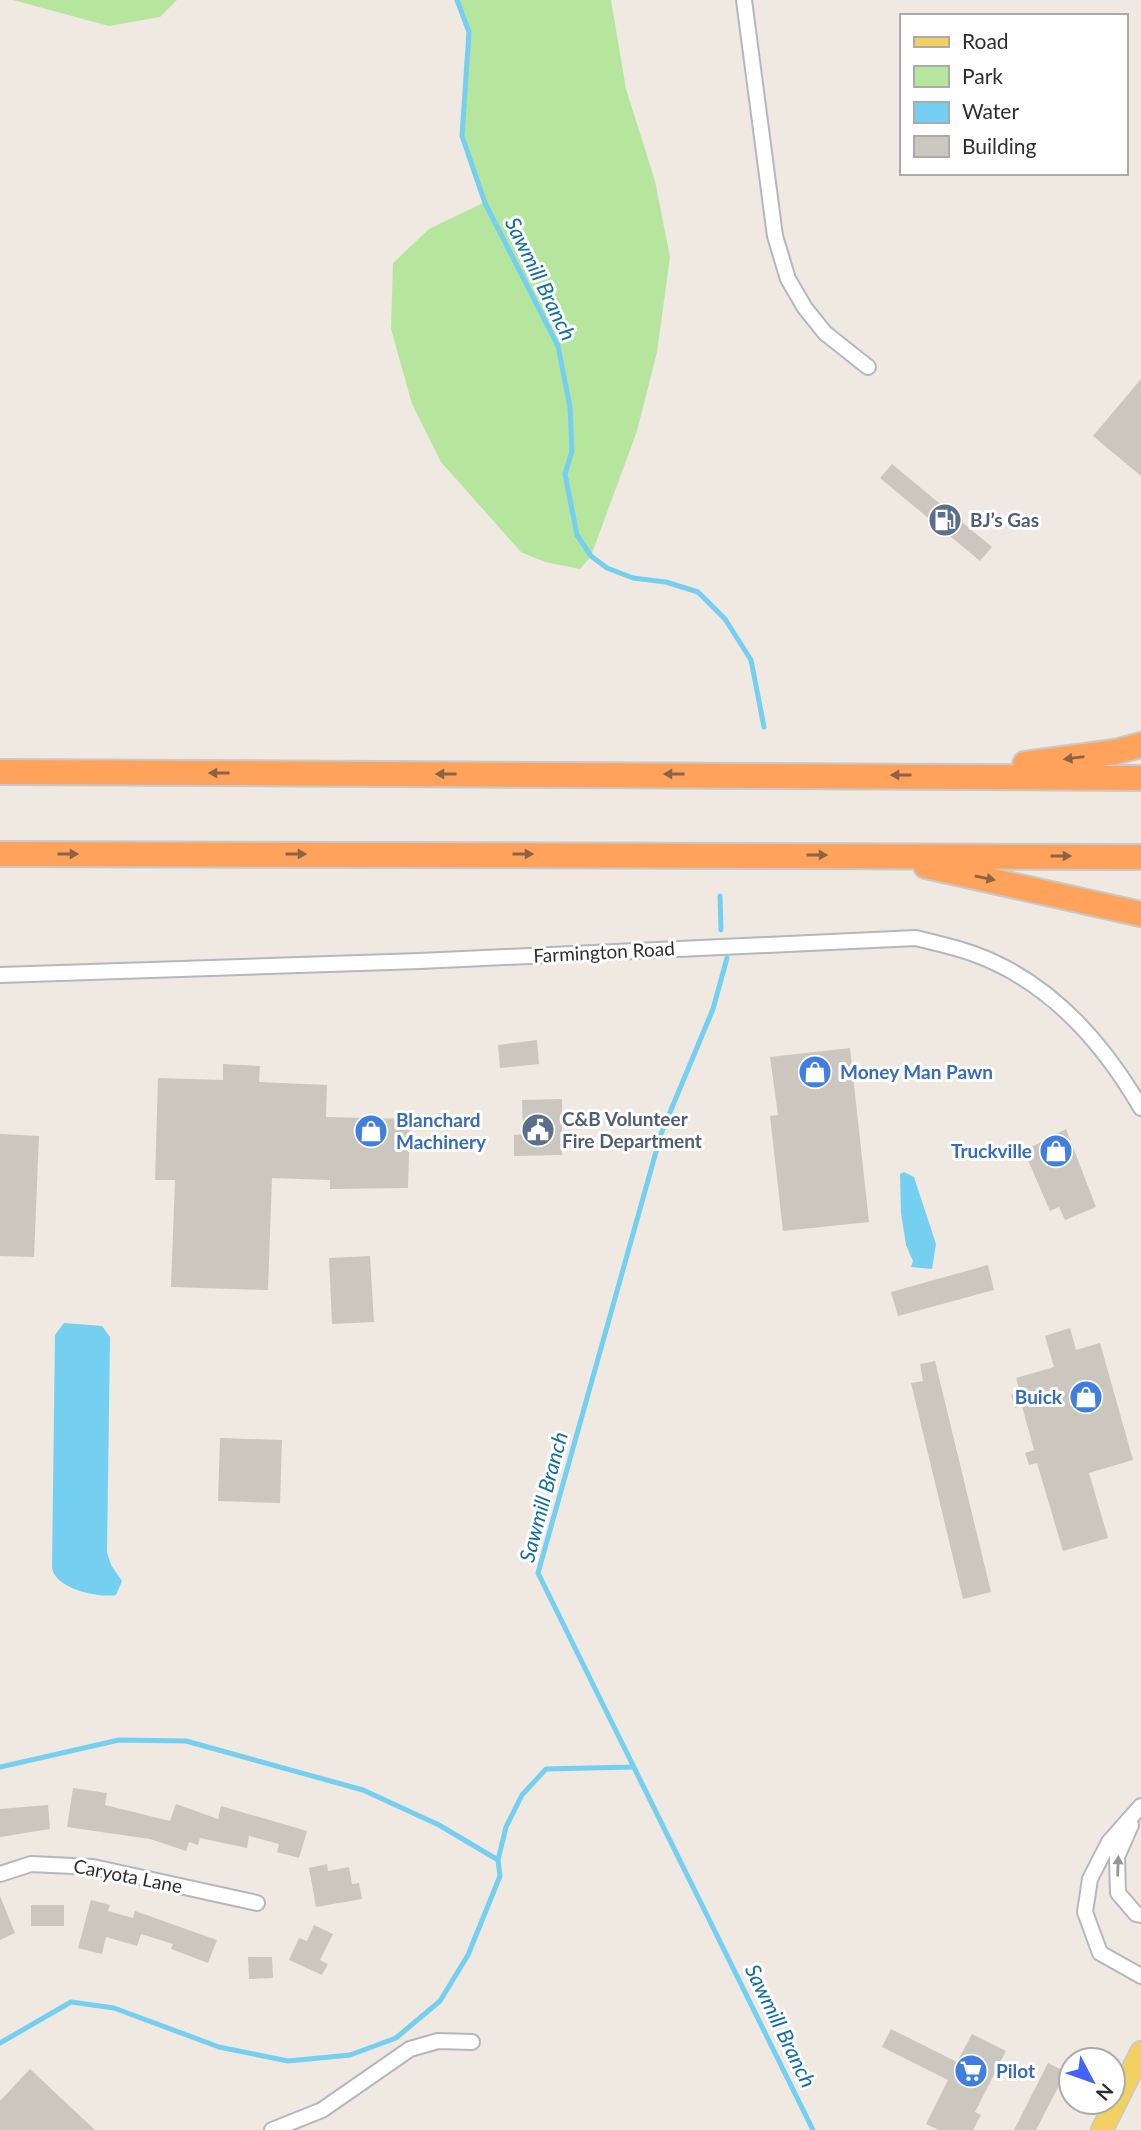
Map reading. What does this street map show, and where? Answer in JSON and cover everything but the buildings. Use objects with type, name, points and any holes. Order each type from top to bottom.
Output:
[{"type":"highway","points":[[939,775],[1115,752],[1141,745]]},
{"type":"highway","points":[[0,772],[1141,778]]},
{"type":"highway","points":[[0,853],[1141,857]]},
{"type":"highway","points":[[870,855],[1141,914]]},
{"type":"main road","points":[[1102,2130],[1141,2052]]},
{"type":"street","points":[[744,0],[775,236],[788,279],[804,308],[825,333],[868,367]]},
{"type":"street","name":"Farmington Road","points":[[0,975],[420,961],[916,938],[974,954],[1031,982],[1079,1021],[1127,1084],[1141,1108]]},
{"type":"street","points":[[1141,1806],[1109,1842],[1090,1879],[1085,1912],[1100,1953],[1141,1976]]},
{"type":"street","points":[[1141,1813],[1128,1829],[1117,1857],[1118,1893],[1136,1914],[1141,1915]]},
{"type":"street","name":"Caryota Lane","points":[[0,1874],[31,1864],[93,1867],[257,1903]]},
{"type":"street","points":[[272,2130],[322,2110],[410,2049],[438,2041],[472,2042]]},
{"type":"green space","points":[[13,0],[177,0],[160,17],[109,26]]},
{"type":"green space","points":[[457,0],[611,0],[626,89],[655,181],[670,257],[657,352],[637,431],[591,556],[580,569],[545,562],[521,552],[441,462],[412,404],[391,329],[393,263],[429,229],[485,202],[462,136],[469,32]]},
{"type":"water","points":[[904,1172],[914,1177],[936,1244],[932,1269],[911,1267],[913,1261],[906,1245],[901,1213],[900,1174]]},
{"type":"water","points":[[64,1323],[102,1326],[110,1337],[107,1552],[111,1565],[122,1581],[116,1595],[99,1595],[69,1587],[61,1582],[52,1568],[55,1335]]},
{"type":"waterway","name":"Sawmill Branch","points":[[457,0],[469,32],[462,136],[485,203],[558,346],[570,407],[572,451],[565,474],[577,535],[591,556],[607,568],[633,578],[666,582],[698,592],[725,619],[751,660],[764,727]]},
{"type":"waterway","name":"Sawmill Branch","points":[[720,896],[721,930]]},
{"type":"waterway","name":"Sawmill Branch","points":[[727,958],[713,1009],[661,1134],[538,1573],[813,2130]]},
{"type":"waterway","points":[[0,1767],[119,1740],[186,1741],[363,1790],[439,1825],[498,1860]]},
{"type":"waterway","points":[[0,2043],[71,2002],[114,2008],[219,2047],[288,2061],[350,2055],[396,2038],[440,2001],[468,1955],[500,1876],[498,1860],[506,1827],[522,1795],[546,1769],[632,1767]]},
{"type":"place","name":"BJ’s Gas","points":[[945,520]]},
{"type":"place","name":"Money Man Pawn","points":[[815,1072]]},
{"type":"place","name":"C&B Volunteer Fire Department","points":[[538,1130]]},
{"type":"place","name":"Blanchard Machinery","points":[[371,1131]]},
{"type":"place","name":"Truckville","points":[[1056,1151]]},
{"type":"place","name":"Buick","points":[[1086,1397]]},
{"type":"place","name":"Pilot","points":[[971,2071]]}]
